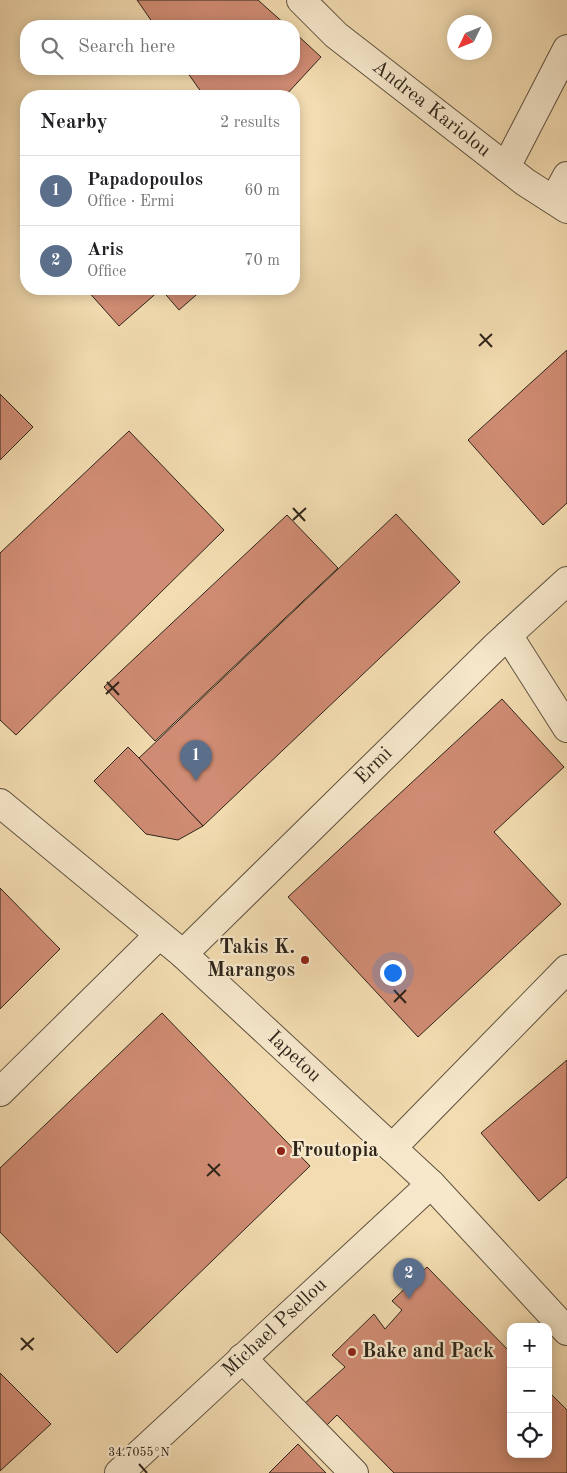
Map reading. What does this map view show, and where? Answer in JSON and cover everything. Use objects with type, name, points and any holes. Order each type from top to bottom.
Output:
[{"type":"street","name":"Andrea Kariolou","points":[[301,0],[336,35],[506,167],[560,204]]},
{"type":"street","points":[[506,167],[567,48]]},
{"type":"street","points":[[560,204],[567,176]]},
{"type":"street","name":"Ermi","points":[[182,954],[508,635],[567,581]]},
{"type":"street","points":[[508,635],[567,728]]},
{"type":"street","name":"Iapetou","points":[[0,804],[182,954],[431,1184],[567,1331]]},
{"type":"street","points":[[0,1092],[159,935]]},
{"type":"street","points":[[392,1148],[567,968]]},
{"type":"street","name":"Michael Psellou","points":[[128,1470],[242,1358],[431,1184]]},
{"type":"street","points":[[242,1358],[354,1473]]},
{"type":"building","points":[[137,0],[258,0],[280,20],[151,20]]},
{"type":"building","points":[[300,38],[321,57],[291,90],[200,90],[189,75],[300,75]]},
{"type":"building","points":[[91,295],[154,295],[119,326]]},
{"type":"building","points":[[166,295],[196,295],[179,310]]},
{"type":"building","points":[[567,350],[567,503],[543,525],[468,440]]},
{"type":"building","points":[[0,394],[33,427],[0,460]]},
{"type":"building","points":[[129,431],[224,530],[16,735],[0,720],[0,553]]},
{"type":"building","points":[[396,514],[460,582],[203,826],[139,758]]},
{"type":"building","points":[[287,515],[338,568],[155,741],[104,687]]},
{"type":"building","points":[[502,699],[564,767],[494,832],[561,904],[418,1037],[288,897]]},
{"type":"building","points":[[128,747],[203,826],[178,840],[146,834],[94,781]]},
{"type":"building","points":[[0,888],[60,949],[0,1009]]},
{"type":"building","points":[[162,1013],[310,1166],[117,1353],[0,1232],[0,1168]]},
{"type":"building","points":[[567,1060],[567,1177],[539,1201],[481,1133]]},
{"type":"building","points":[[427,1267],[507,1349],[507,1458],[552,1458],[552,1395],[567,1410],[567,1473],[394,1473],[337,1415],[325,1427],[304,1404],[345,1367],[332,1355],[374,1314],[385,1329],[402,1310],[392,1301]]},
{"type":"building","points":[[0,1373],[51,1424],[0,1471]]},
{"type":"building","points":[[298,1444],[326,1473],[269,1473]]},
{"type":"place","name":"Papadopoulos","points":[[196,781]]},
{"type":"place","name":"Takis K. Marangos","points":[[305,960]]},
{"type":"place","name":"Froutopia","points":[[281,1151]]},
{"type":"place","name":"Aris","points":[[409,1299]]},
{"type":"place","name":"Bake and Pack","points":[[352,1352]]}]
